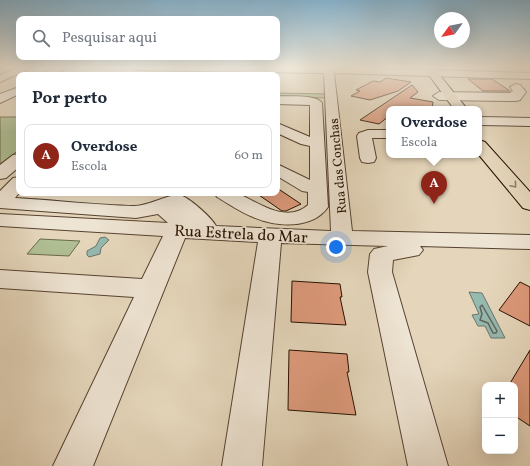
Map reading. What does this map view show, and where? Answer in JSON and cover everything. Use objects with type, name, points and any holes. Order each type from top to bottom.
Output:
[{"type":"main road","points":[[439,89],[457,106]]},
{"type":"main road","points":[[443,94],[448,106]]},
{"type":"main road","points":[[482,132],[530,184]]},
{"type":"main road","points":[[482,148],[530,204]]},
{"type":"street","name":"Rua das Conchas","points":[[330,89],[342,238]]},
{"type":"street","points":[[472,89],[491,108]]},
{"type":"street","points":[[443,94],[517,97],[518,89]]},
{"type":"street","points":[[0,99],[16,91]]},
{"type":"street","points":[[0,99],[16,100]]},
{"type":"street","points":[[229,196],[262,214],[275,217],[306,217],[318,207],[318,142],[315,102],[280,100]]},
{"type":"street","points":[[482,121],[529,123]]},
{"type":"street","points":[[280,128],[306,141],[318,142]]},
{"type":"street","points":[[368,158],[364,136],[368,134],[386,134]]},
{"type":"street","points":[[0,174],[16,161]]},
{"type":"street","points":[[280,171],[309,188],[318,188]]},
{"type":"street","points":[[16,185],[3,199],[2,203],[136,212],[172,208],[205,225],[206,232]]},
{"type":"street","name":"Rua Estrela do Mar","points":[[0,220],[172,208],[206,232],[270,236],[530,242]]},
{"type":"street","points":[[72,466],[151,289],[172,208]]},
{"type":"street","points":[[242,466],[270,236]]},
{"type":"street","points":[[428,466],[380,272],[382,254],[406,249],[530,256]]},
{"type":"street","points":[[0,279],[151,289]]},
{"type":"green space","points":[[280,93],[327,94],[327,98],[280,97]]},
{"type":"green space","points":[[0,117],[16,117],[16,152],[0,164]]},
{"type":"green space","points":[[40,239],[80,241],[69,256],[27,254]]},
{"type":"water","points":[[105,237],[109,240],[101,248],[100,254],[89,257],[87,255],[87,251],[96,246],[100,238]]},
{"type":"water","points":[[469,292],[482,293],[505,338],[491,338],[485,326],[478,326],[472,315],[479,314]]},
{"type":"building","points":[[401,89],[370,100],[351,96],[360,91],[356,90]]},
{"type":"building","points":[[406,89],[415,89],[418,92],[410,98],[433,102],[432,106],[386,106],[386,118],[379,124],[360,120]]},
{"type":"building","points":[[480,89],[507,89],[510,91],[483,91]]},
{"type":"building","points":[[280,190],[301,204],[286,211],[282,211],[260,196],[280,196]]},
{"type":"building","points":[[292,281],[340,284],[342,297],[340,297],[346,325],[291,322]]},
{"type":"building","points":[[520,282],[530,287],[530,326],[499,310]]},
{"type":"building","points":[[289,350],[347,354],[349,372],[347,372],[356,415],[288,410]]},
{"type":"building","points":[[530,350],[530,426],[518,418],[518,382],[511,382]]},
{"type":"place","name":"Overdose","points":[[434,204]]}]
